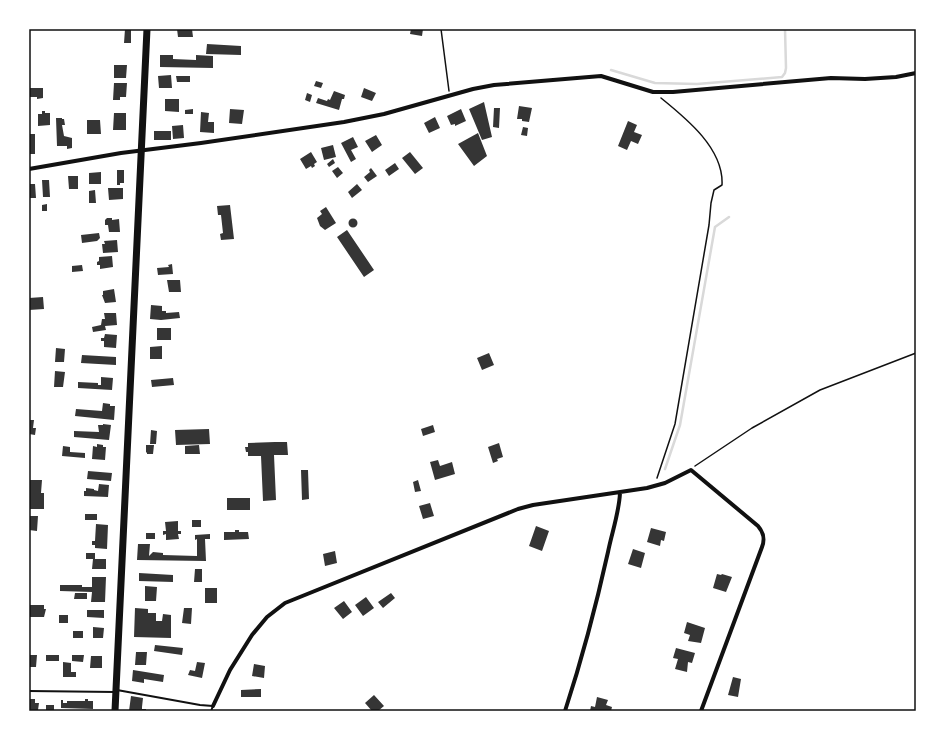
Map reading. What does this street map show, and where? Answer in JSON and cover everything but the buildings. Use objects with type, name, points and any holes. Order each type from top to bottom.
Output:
[{"type":"main road","points":[[115,711],[147,29]]},
{"type":"street","points":[[29,169],[120,153],[344,122],[384,114],[494,85],[601,76],[653,92],[673,92],[702,91],[831,78],[865,79],[896,77],[916,73]]},
{"type":"street","points":[[213,706],[230,670],[252,635],[267,617],[285,603],[518,509],[533,505],[620,493],[655,486],[691,470],[758,526],[764,538],[760,554],[701,711]]},
{"type":"street","points":[[565,711],[580,664],[602,578],[619,508],[620,493]]},
{"type":"lane","points":[[29,691],[116,691],[213,706],[211,711]]},
{"type":"path","points":[[441,29],[450,96]]},
{"type":"path","points":[[653,92],[692,124],[702,136],[718,163],[722,176],[722,185],[714,190],[711,203],[709,225],[675,424],[655,486]]},
{"type":"path","points":[[691,470],[752,428],[820,390],[916,353]]},
{"type":"waterway","points":[[611,70],[655,83],[697,84],[782,77],[786,68],[785,29]]},
{"type":"waterway","points":[[665,469],[680,425],[715,227],[729,217]]}]
